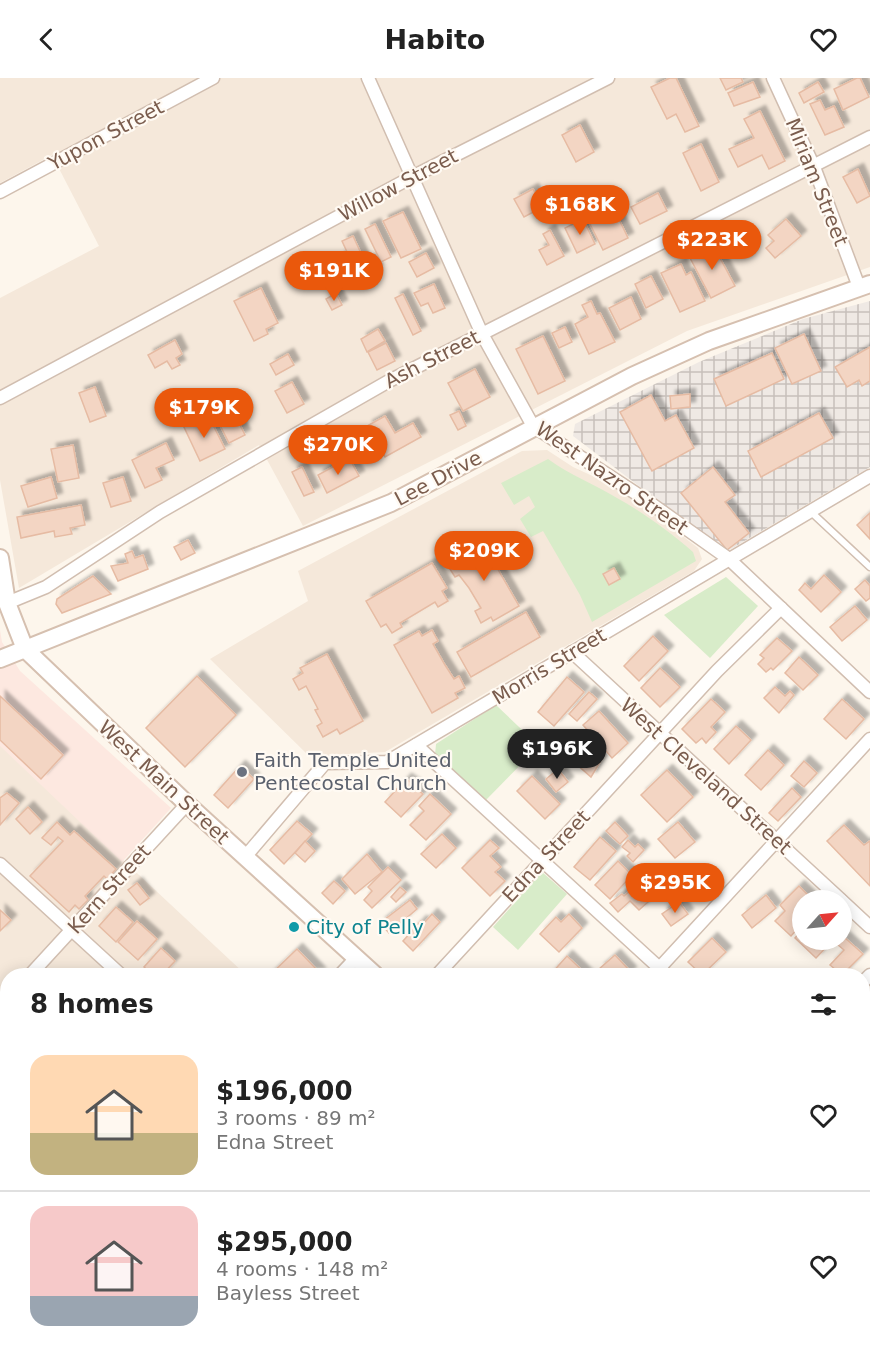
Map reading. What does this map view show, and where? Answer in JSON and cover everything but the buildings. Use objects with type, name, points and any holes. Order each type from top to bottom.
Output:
[{"type":"main road","name":"Lee Drive","points":[[0,660],[392,503],[533,426],[632,376],[709,341],[865,285]]},
{"type":"main road","name":"West Main Street","points":[[0,558],[7,603],[25,649],[187,804],[367,968]]},
{"type":"street","name":"Yupon Street","points":[[0,192],[213,78]]},
{"type":"street","name":"West Nazro Street","points":[[368,78],[482,334],[533,426],[643,498],[729,559],[870,692]]},
{"type":"street","name":"Willow Street","points":[[0,398],[412,177],[608,78]]},
{"type":"street","name":"Miriam Street","points":[[773,78],[865,285]]},
{"type":"street","name":"Ash Street","points":[[7,603],[46,587],[160,512],[389,381],[870,137]]},
{"type":"street","name":"Morris Street","points":[[245,857],[325,763],[387,762],[870,476]]},
{"type":"street","name":"Edna Street","points":[[443,968],[658,734],[781,608]]},
{"type":"street","name":"West Cleveland Street","points":[[572,652],[658,734],[830,890]]},
{"type":"street","points":[[664,968],[776,840],[870,739]]},
{"type":"street","points":[[416,745],[655,968]]},
{"type":"street","name":"Kern Street","points":[[37,968],[187,804]]},
{"type":"street","points":[[0,864],[113,968]]},
{"type":"street","name":"West Cleveland Street","points":[[852,910],[870,927]]},
{"type":"street","points":[[347,968],[356,958]]},
{"type":"lane","points":[[810,511],[870,567]]},
{"type":"shaded area","points":[[0,78],[870,78],[870,267],[687,331],[303,526],[259,445],[19,588],[0,480],[0,298],[99,246],[52,155],[0,183]]},
{"type":"shaded area","points":[[870,301],[870,467],[726,552],[573,436],[575,424],[699,362],[803,319]]},
{"type":"shaded area","points":[[547,450],[573,467],[623,490],[698,548],[702,559],[694,571],[385,752],[309,756],[210,659],[308,601],[298,571],[522,451]]},
{"type":"shaded area","points":[[0,630],[2,642],[20,671],[171,808],[122,862],[0,746]]},
{"type":"shaded area","points":[[0,745],[239,968],[0,968]]},
{"type":"green space","points":[[548,459],[647,516],[693,552],[696,561],[592,622],[580,595],[543,531],[531,537],[520,519],[535,507],[529,496],[514,505],[501,483]]},
{"type":"green space","points":[[726,577],[758,606],[710,658],[664,615]]},
{"type":"green space","points":[[496,705],[539,746],[485,801],[435,755],[436,744]]},
{"type":"green space","points":[[542,872],[567,894],[518,950],[493,927]]},
{"type":"place","name":"Faith Temple United Pentecostal Church","points":[[242,772]]},
{"type":"place","name":"City of Pelly","points":[[294,927]]}]
